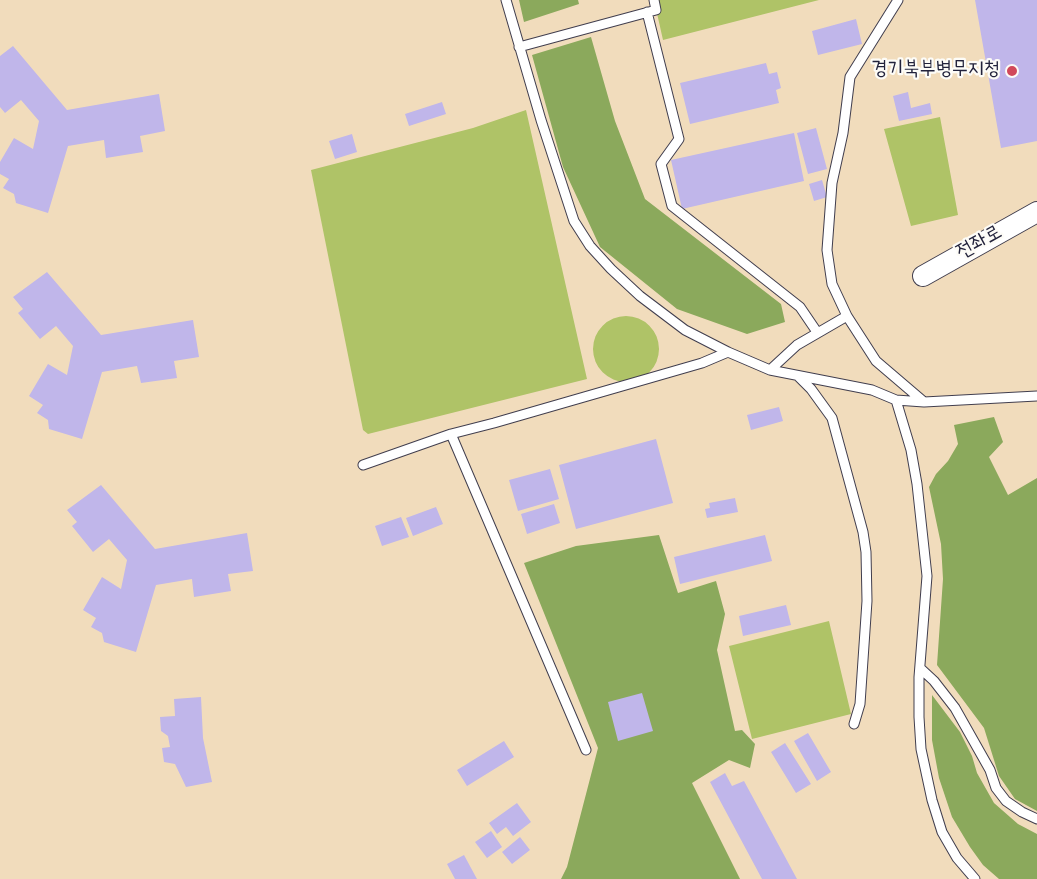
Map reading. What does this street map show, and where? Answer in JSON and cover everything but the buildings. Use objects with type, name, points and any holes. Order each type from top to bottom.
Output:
[{"type":"street","name":"전좌로","points":[[923,276],[1037,212]]},
{"type":"lane","points":[[506,0],[541,120],[574,221],[590,246],[611,269],[640,296],[685,330],[770,370],[872,390],[896,400],[924,402],[1037,396]]},
{"type":"lane","points":[[519,46],[656,10],[654,0]]},
{"type":"lane","points":[[898,0],[850,77],[843,133],[832,183],[827,250],[832,284],[847,316],[876,361],[924,402]]},
{"type":"lane","points":[[646,12],[679,139],[662,164],[672,206],[800,307],[817,332]]},
{"type":"lane","points":[[770,370],[796,345],[847,316]]},
{"type":"lane","points":[[363,465],[451,434],[702,363],[728,352]]},
{"type":"lane","points":[[798,376],[811,388],[832,418],[863,532],[866,552],[867,601],[860,704],[854,724]]},
{"type":"lane","points":[[896,400],[911,450],[917,484],[927,576],[920,668],[921,749],[932,800],[942,832],[957,858],[975,879]]},
{"type":"lane","points":[[451,434],[586,750]]},
{"type":"lane","points":[[920,668],[934,681],[955,708],[985,760],[1001,795],[1022,812],[1037,819]]},
{"type":"green space","points":[[519,0],[578,0],[579,4],[524,22]]},
{"type":"green space","points":[[654,0],[819,0],[663,40]]},
{"type":"green space","points":[[591,37],[615,121],[645,199],[781,304],[785,322],[747,334],[677,309],[600,247],[563,167],[532,55]]},
{"type":"green space","points":[[526,110],[587,379],[368,434],[363,430],[311,170],[473,128]]},
{"type":"green space","points":[[940,117],[958,215],[911,226],[884,129]]},
{"type":"green space","points":[[626,316],[638,319],[649,326],[656,337],[659,349],[656,361],[649,372],[638,379],[626,382],[614,379],[603,372],[596,361],[593,349],[596,337],[603,326],[614,319]]},
{"type":"green space","points":[[994,417],[1003,442],[989,457],[1008,495],[1037,478],[1037,811],[1015,799],[999,776],[984,728],[937,665],[943,579],[941,544],[929,487],[958,444],[954,425]]},
{"type":"green space","points":[[659,535],[678,593],[716,581],[725,614],[717,650],[735,731],[742,730],[755,744],[750,768],[729,760],[692,783],[740,879],[561,879],[567,867],[598,748],[524,563],[576,546]]},
{"type":"green space","points":[[829,621],[851,714],[752,739],[729,646]]},
{"type":"green space","points":[[932,695],[960,732],[972,756],[977,773],[994,803],[1018,824],[1037,834],[1037,879],[999,879],[983,865],[952,817],[939,778],[932,740]]},
{"type":"place","name":"경기북부병무지청","points":[[1012,71]]}]
